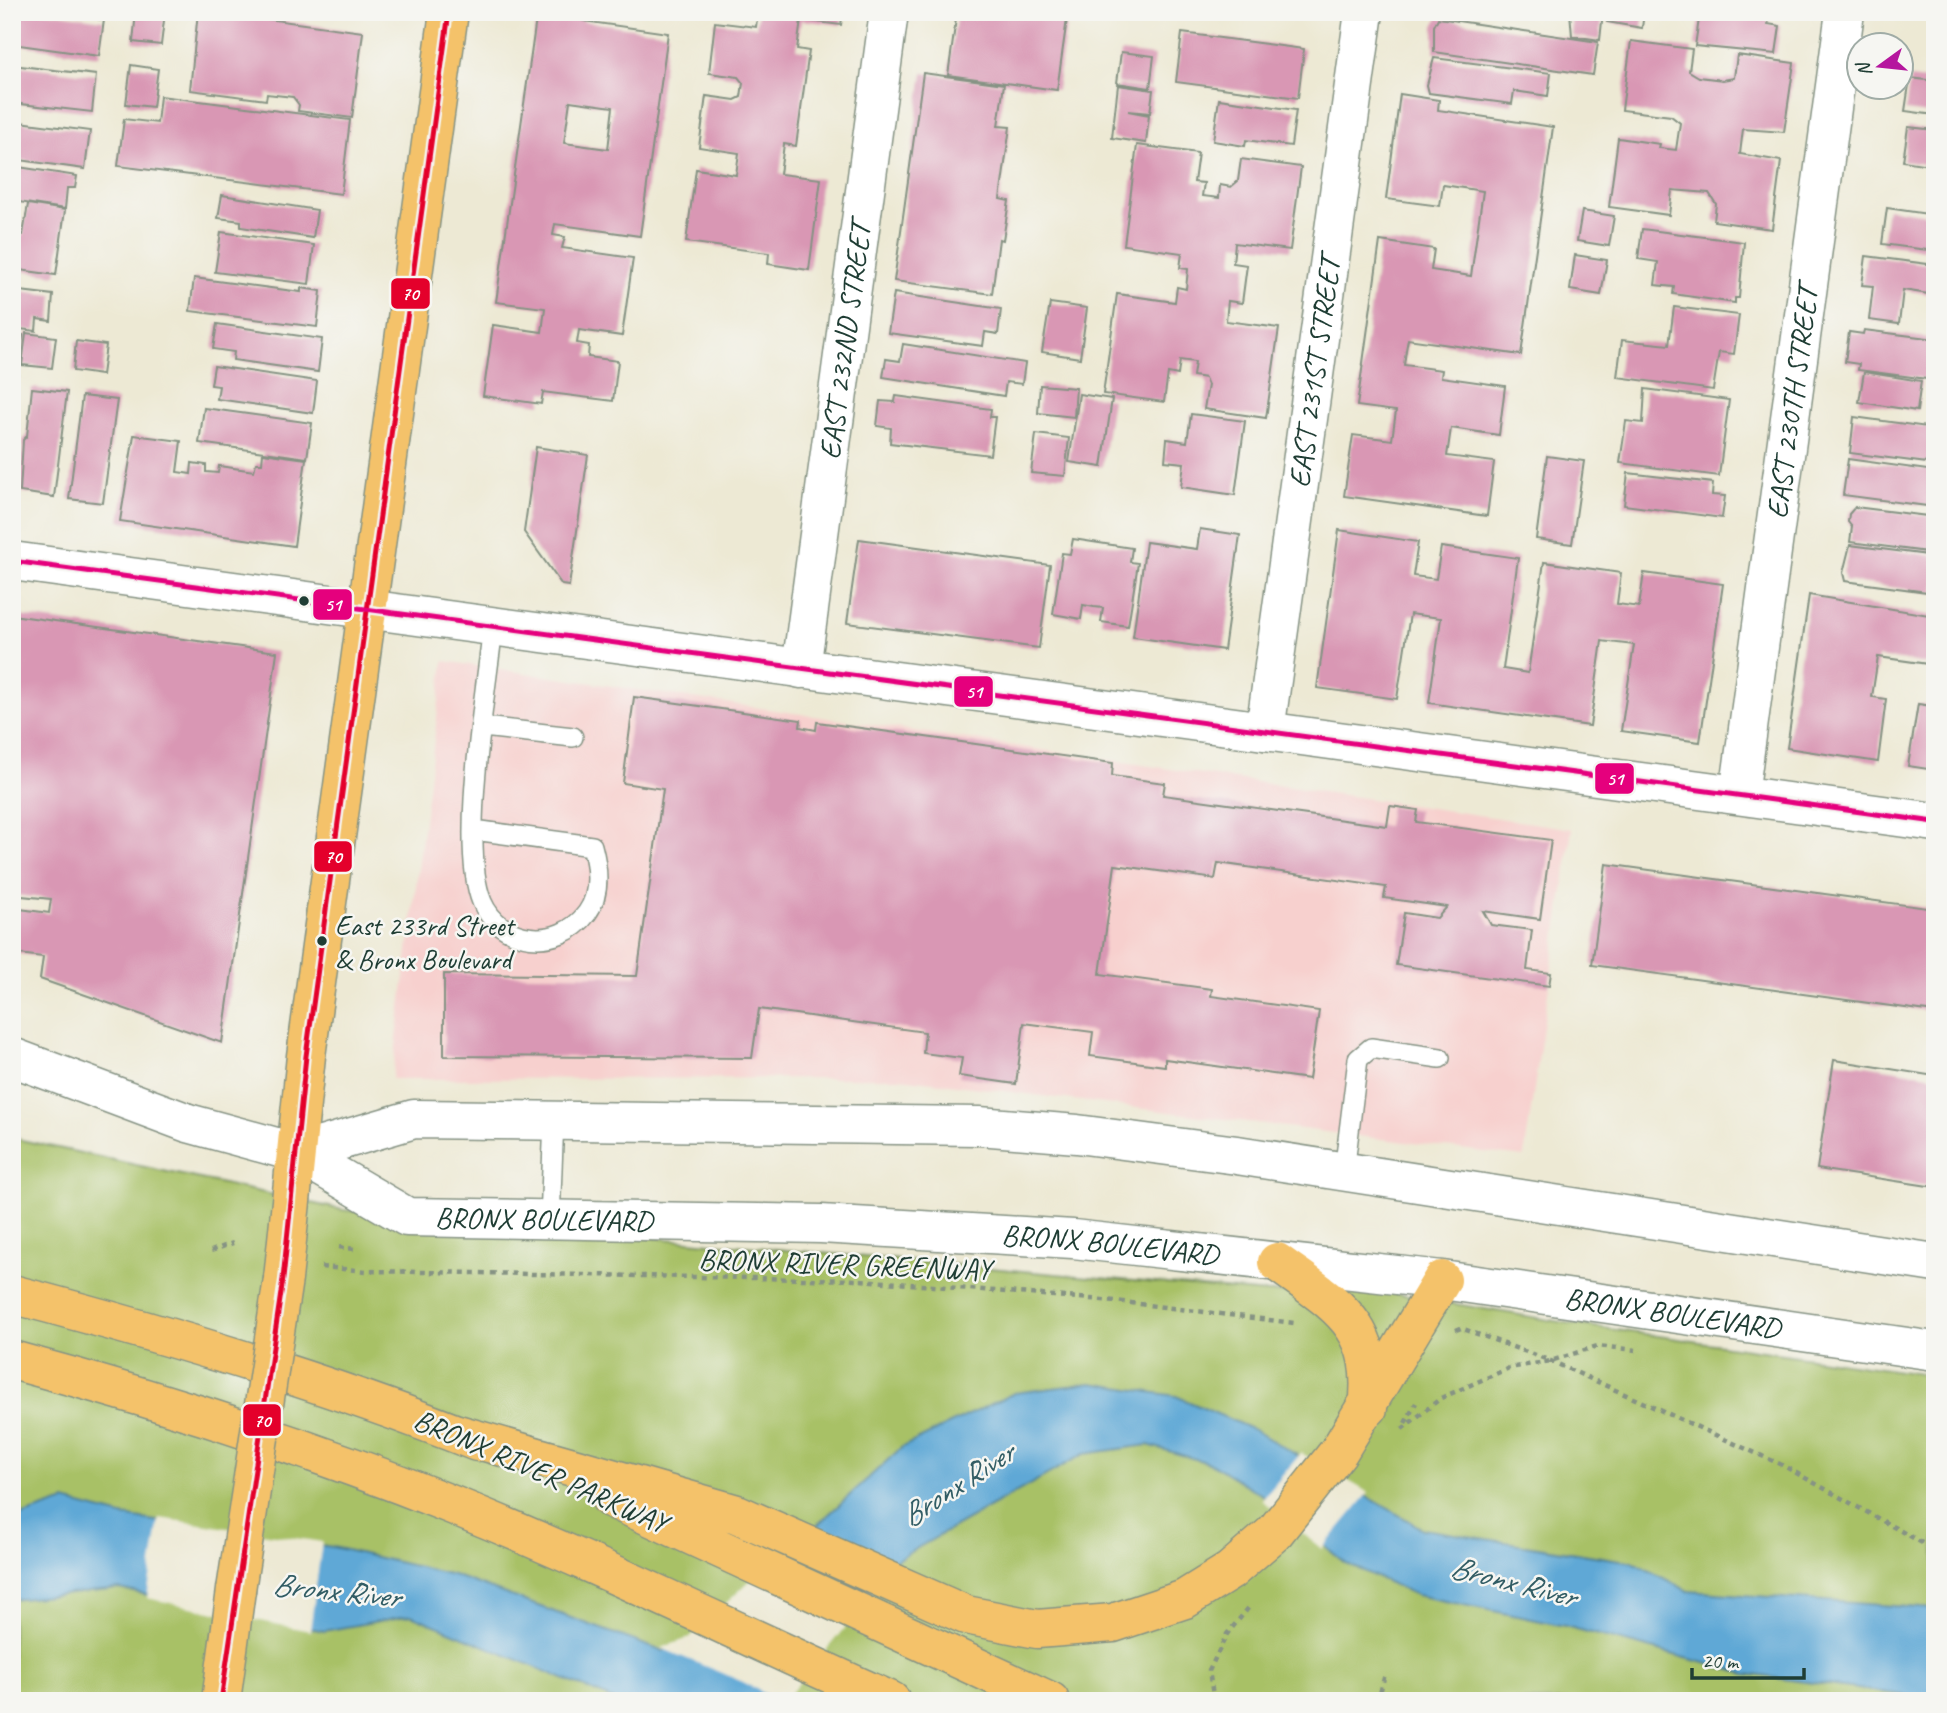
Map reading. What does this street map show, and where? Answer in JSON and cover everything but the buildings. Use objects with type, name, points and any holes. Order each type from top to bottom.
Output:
[{"type":"main road","points":[[221,1701],[283,1279],[306,1056],[449,12]]},
{"type":"main road","points":[[1277,1262],[1334,1304],[1356,1327],[1364,1341],[1369,1363],[1368,1408]]},
{"type":"main road","points":[[454,1433],[737,1514],[957,1612],[1037,1629],[1113,1623],[1164,1609],[1185,1600],[1230,1571],[1274,1533],[1295,1509],[1368,1408],[1442,1280]]},
{"type":"main road","name":"BRONX RIVER PARKWAY","points":[[12,1294],[189,1343],[337,1391],[454,1433],[718,1546],[879,1624],[1050,1701]]},
{"type":"main road","points":[[12,1360],[179,1407],[331,1459],[453,1505],[682,1604],[891,1701]]},
{"type":"street","name":"EAST 232ND STREET","points":[[801,669],[889,12]]},
{"type":"street","name":"EAST 231ST STREET","points":[[1265,731],[1364,12]]},
{"type":"street","name":"EAST 230TH STREET","points":[[1739,795],[1845,12]]},
{"type":"street","points":[[12,561],[1935,822]]},
{"type":"street","name":"BRONX BOULEVARD","points":[[12,1056],[188,1123],[298,1153],[407,1217],[821,1224],[992,1233],[1442,1280],[1935,1351]]},
{"type":"street","points":[[298,1153],[414,1119],[979,1126],[1077,1134],[1344,1172],[1935,1263]]},
{"type":"lane","points":[[474,830],[592,846],[598,867],[596,892],[587,913],[569,927],[543,939],[521,938],[496,924],[482,901],[474,830],[493,627]]},
{"type":"lane","points":[[483,727],[573,737]]},
{"type":"lane","points":[[1344,1172],[1358,1059],[1371,1048],[1440,1058]]},
{"type":"lane","points":[[550,1220],[554,1119]]},
{"type":"path","points":[[211,1251],[233,1243]]},
{"type":"path","points":[[339,1247],[354,1249]]},
{"type":"path","name":"BRONX RIVER GREENWAY","points":[[348,1269],[861,1280],[1115,1301],[1303,1325]]},
{"type":"path","points":[[1461,1328],[1551,1361],[1782,1465],[1935,1550]]},
{"type":"path","points":[[1402,1429],[1441,1398],[1478,1380],[1509,1368],[1551,1361]]},
{"type":"path","points":[[1214,1701],[1209,1671],[1227,1634],[1259,1596]]},
{"type":"path","points":[[1378,1701],[1385,1674]]},
{"type":"shaded area","points":[[444,661],[1572,829],[1524,1157],[900,1078],[392,1079]]},
{"type":"green space","points":[[12,1138],[343,1210],[1268,1293],[1367,1289],[1561,1322],[1935,1376],[1935,1701],[12,1701]]},
{"type":"water","name":"Bronx River","points":[[1091,1383],[1176,1396],[1254,1430],[1423,1529],[1633,1562],[1688,1591],[1935,1609],[1935,1696],[1917,1697],[1746,1674],[1565,1626],[1416,1595],[1345,1563],[1262,1495],[1212,1464],[1148,1445],[1084,1454],[896,1560],[778,1701],[616,1701],[411,1615],[324,1631],[119,1589],[12,1600],[12,1519],[65,1501],[122,1516],[333,1547],[453,1575],[662,1651],[691,1641],[902,1447],[1014,1393]]},
{"type":"pier","points":[[1301,1453],[1369,1493],[1322,1549],[1262,1500]]},
{"type":"pier","points":[[159,1518],[322,1542],[310,1631],[147,1598]]},
{"type":"pier","points":[[805,1529],[893,1569],[784,1701],[778,1701],[743,1682],[656,1646],[662,1648],[689,1638]]},
{"type":"transit line","name":"70","points":[[221,1701],[283,1279],[306,1056],[449,12]]},
{"type":"transit line","name":"51","points":[[12,561],[1935,822]]},
{"type":"place","name":"East 233rd Street & Bronx Boulevard","points":[[322,941]]}]
